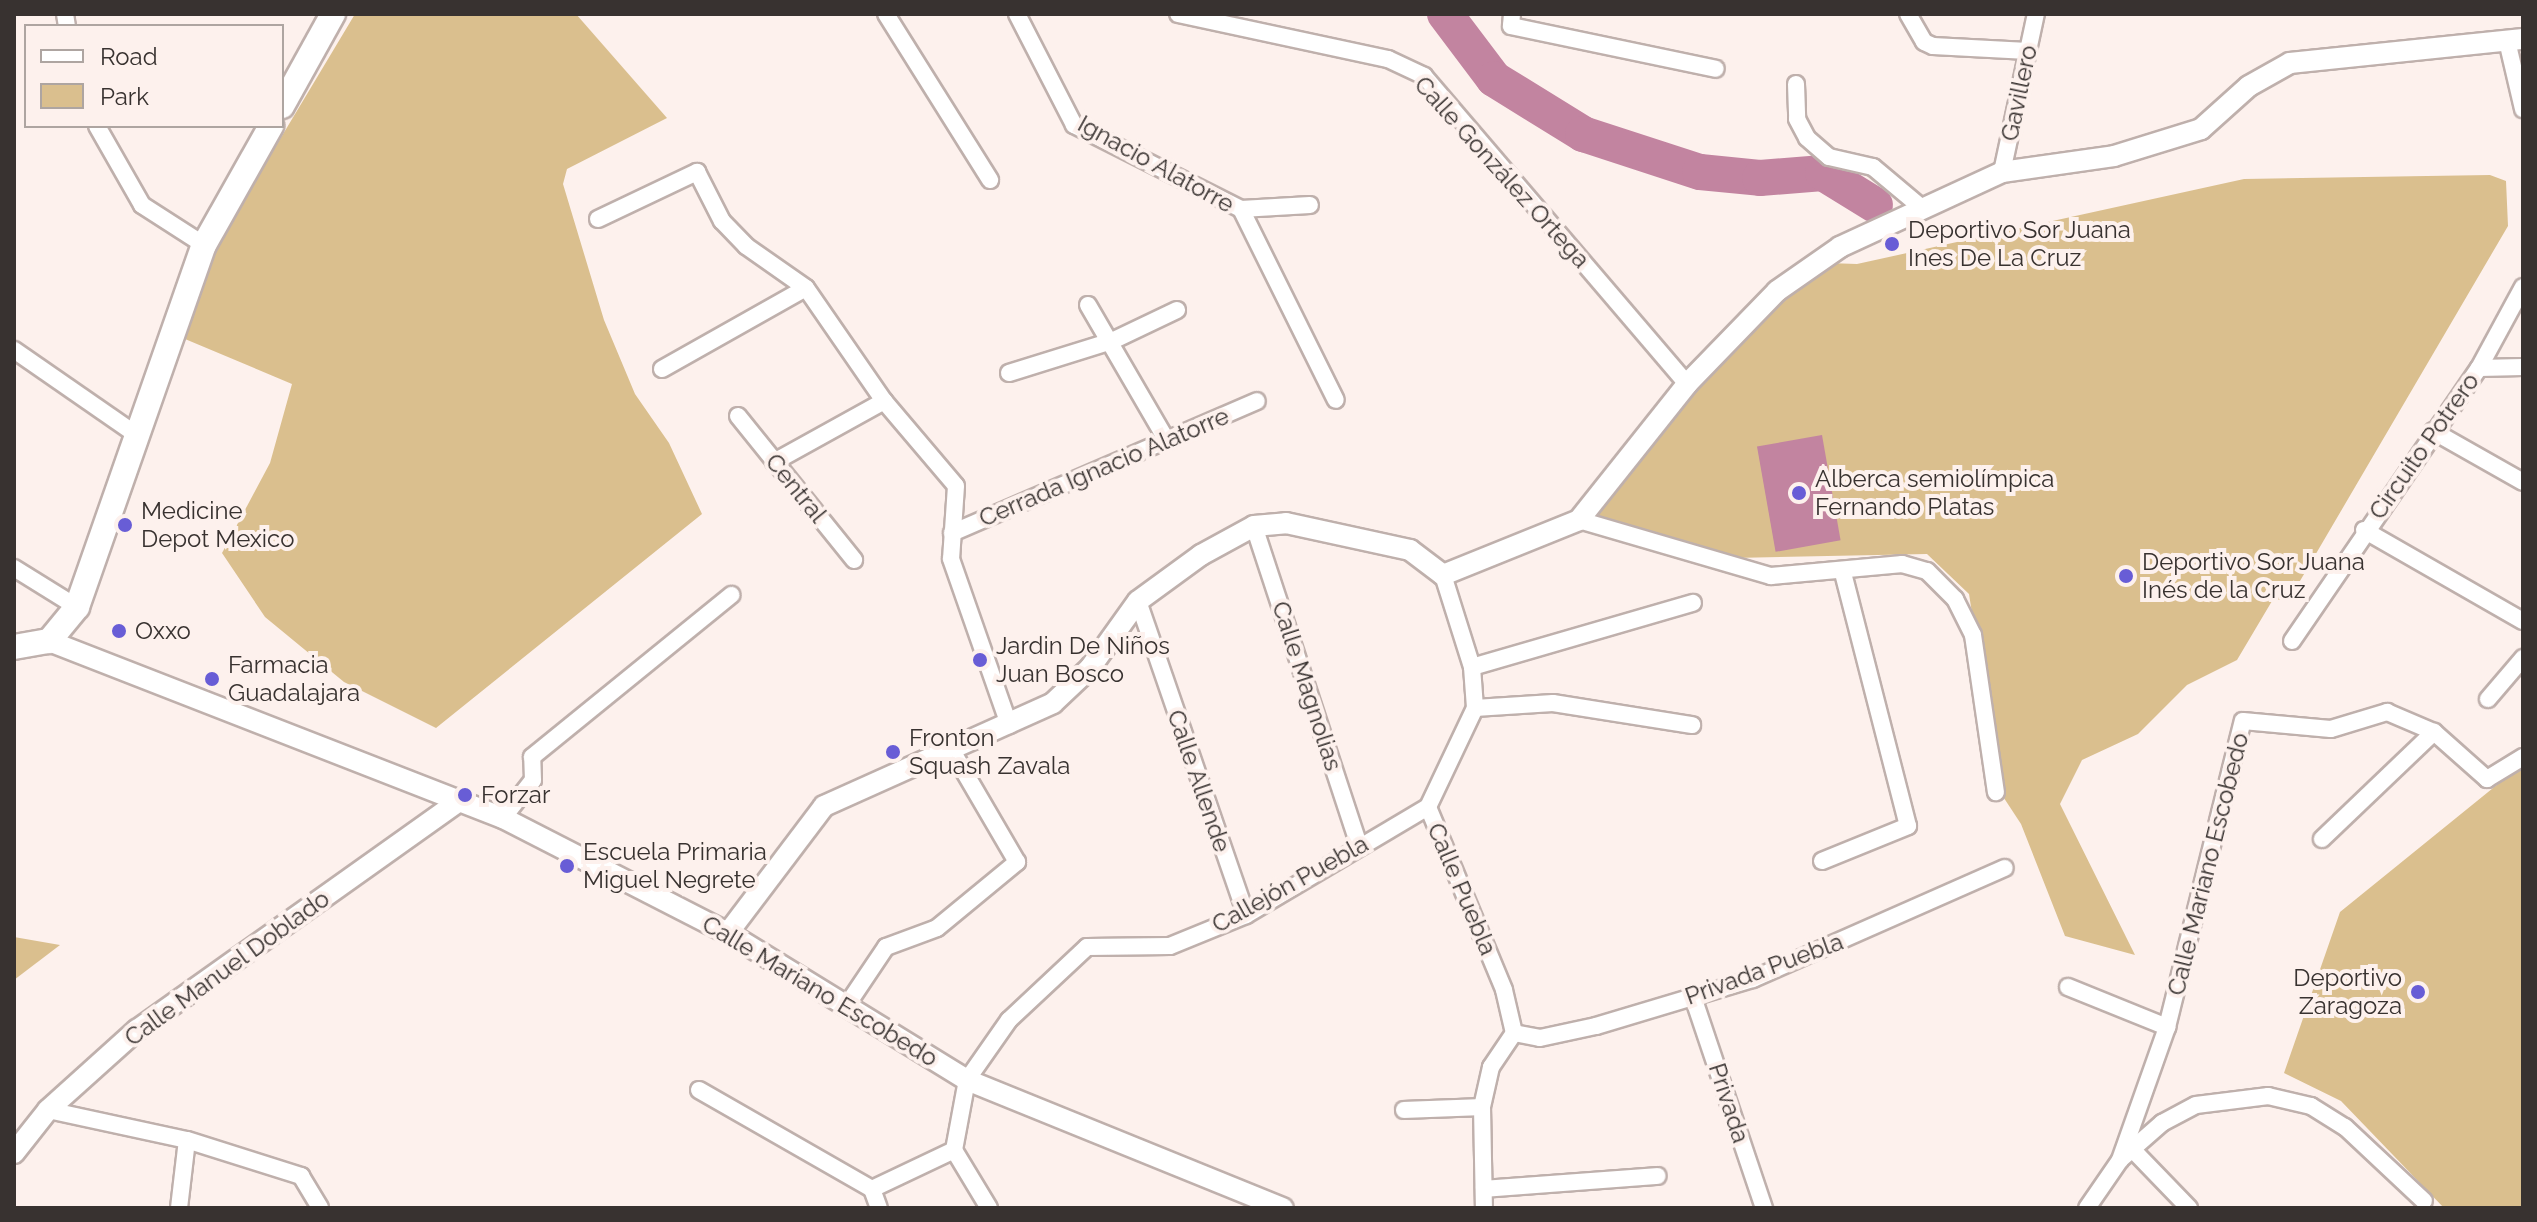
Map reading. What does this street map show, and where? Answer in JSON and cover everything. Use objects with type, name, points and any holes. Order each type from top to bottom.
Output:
[{"type":"main road","points":[[284,102],[333,14]]},
{"type":"main road","points":[[14,647],[49,641],[77,607],[134,433],[204,245],[270,128]]},
{"type":"street","points":[[886,14],[990,180]]},
{"type":"street","name":"Ignacio Alatorre","points":[[1017,14],[1074,125],[1241,209],[1336,400]]},
{"type":"street","name":"Calle González Ortega","points":[[1178,14],[1388,59],[1424,76],[1687,384]]},
{"type":"street","points":[[1512,14],[1511,26],[1716,69]]},
{"type":"street","points":[[1908,14],[1924,42],[1933,46],[2028,51]]},
{"type":"street","name":"Gavillero","points":[[2002,172],[2036,14]]},
{"type":"street","points":[[728,933],[824,806],[1053,703],[1090,668],[1138,601],[1201,555],[1254,526],[1286,523],[1410,550],[1443,575],[1579,520],[1687,384],[1777,291],[1840,247],[1922,208],[2002,172],[2114,156],[2201,129],[2249,86],[2290,63],[2516,42],[2523,109]]},
{"type":"street","points":[[1796,84],[1797,119],[1807,138],[1829,157],[1873,167],[1922,208]]},
{"type":"street","points":[[98,128],[142,205],[204,245]]},
{"type":"street","points":[[598,219],[697,172],[722,221],[746,246],[806,288],[884,401],[956,486],[951,559],[1009,725]]},
{"type":"street","points":[[1241,209],[1310,205]]},
{"type":"street","name":"Circuito Potrero","points":[[2292,641],[2364,530],[2479,368],[2523,287]]},
{"type":"street","points":[[662,369],[806,288]]},
{"type":"street","points":[[1088,305],[1112,341],[1166,439]]},
{"type":"street","points":[[1009,373],[1112,341],[1177,310]]},
{"type":"street","points":[[14,350],[134,433]]},
{"type":"street","points":[[2479,368],[2523,367]]},
{"type":"street","points":[[774,462],[884,401]]},
{"type":"street","name":"Cerrada Ignacio Alatorre","points":[[952,533],[1257,401]]},
{"type":"street","name":"Central","points":[[738,416],[854,560]]},
{"type":"street","points":[[2433,431],[2523,482]]},
{"type":"street","points":[[1579,520],[1771,576],[1843,572],[1902,564],[1927,571],[1955,599],[1973,635],[1996,792]]},
{"type":"street","name":"Calle Magnolias","points":[[1254,526],[1359,846]]},
{"type":"street","points":[[2364,530],[2523,621]]},
{"type":"street","points":[[14,568],[77,607]]},
{"type":"street","points":[[1822,861],[1908,826],[1843,572]]},
{"type":"street","name":"Calle Puebla","points":[[1443,575],[1472,667],[1475,708],[1428,807],[1504,990],[1514,1033]]},
{"type":"street","points":[[503,818],[533,780],[532,757],[731,595]]},
{"type":"street","name":"Calle Allende","points":[[1138,601],[1246,915]]},
{"type":"street","points":[[1472,667],[1693,603]]},
{"type":"street","name":"Calle Mariano Escobedo","points":[[49,641],[503,818],[728,933],[967,1080],[1283,1208]]},
{"type":"street","points":[[2488,699],[2523,658]]},
{"type":"street","points":[[1475,708],[1553,703],[1692,725]]},
{"type":"street","name":"Calle Mariano Escobedo","points":[[2087,1208],[2127,1155],[2167,1027],[2243,721],[2331,729],[2387,712],[2434,732],[2487,779],[2523,757]]},
{"type":"street","points":[[2322,839],[2434,732]]},
{"type":"street","points":[[847,1005],[886,947],[937,928],[1017,862],[951,749]]},
{"type":"street","name":"Calle Manuel Doblado","points":[[14,1153],[48,1110],[137,1030],[458,802]]},
{"type":"street","name":"Callejón Puebla","points":[[967,1080],[1009,1020],[1087,947],[1170,946],[1246,915],[1428,807]]},
{"type":"street","name":"Privada Puebla","points":[[1514,1033],[1540,1038],[1693,997],[1824,951],[1926,900],[2005,868]]},
{"type":"street","points":[[2068,987],[2167,1027]]},
{"type":"street","name":"Privada","points":[[1693,997],[1764,1208]]},
{"type":"street","points":[[1484,1208],[1482,1107],[1491,1067],[1514,1033]]},
{"type":"street","points":[[967,1080],[954,1150],[989,1208]]},
{"type":"street","points":[[699,1090],[872,1189],[879,1208]]},
{"type":"street","points":[[2189,1208],[2127,1155],[2162,1123],[2196,1105],[2268,1096],[2311,1106],[2345,1127],[2424,1201]]},
{"type":"street","points":[[1404,1110],[1442,1104],[1482,1107]]},
{"type":"street","points":[[48,1110],[187,1140],[301,1176],[320,1208]]},
{"type":"street","points":[[179,1208],[187,1140]]},
{"type":"street","points":[[872,1189],[954,1150]]},
{"type":"street","points":[[1484,1189],[1658,1176]]},
{"type":"green space","points":[[355,14],[576,14],[667,118],[567,169],[563,184],[604,320],[635,394],[669,443],[702,514],[436,728],[344,682],[265,617],[222,553],[270,463],[292,384],[185,339],[213,251]]},
{"type":"green space","name":"Deportivo Sor Juana Inés de la Cruz","points":[[2490,175],[2506,181],[2508,226],[2290,598],[2272,601],[2237,660],[2187,685],[2138,734],[2082,760],[2060,804],[2135,955],[2065,936],[2021,824],[2000,792],[1969,594],[1927,554],[1733,558],[1585,518],[1767,308],[1828,263],[1857,264],[2244,179]]},
{"type":"green space","name":"Deportivo Zaragoza","points":[[2523,746],[2523,1208],[2444,1208],[2341,1101],[2284,1073],[2340,912],[2498,784]]},
{"type":"green space","points":[[14,937],[60,945],[14,980]]},
{"type":"shaded area","name":"Alberca semiolímpica Fernando Platas","points":[[1822,435],[1841,540],[1776,552],[1757,446]]},
{"type":"waterway","points":[[1445,14],[1494,79],[1583,134],[1700,172],[1760,178],[1823,173],[1875,205]]},
{"type":"place","name":"Deportivo Sor Juana Ines De La Cruz","points":[[1892,244]]},
{"type":"place","name":"Alberca semiolímpica Fernando Platas","points":[[1799,493]]},
{"type":"place","name":"Medicine Depot Mexico","points":[[125,525]]},
{"type":"place","name":"Deportivo Sor Juana Inés de la Cruz","points":[[2126,576]]},
{"type":"place","name":"Oxxo","points":[[119,631]]},
{"type":"place","name":"Jardin De Niños Juan Bosco","points":[[980,660]]},
{"type":"place","name":"Farmacia Guadalajara","points":[[212,679]]},
{"type":"place","name":"Fronton Squash Zavala","points":[[893,752]]},
{"type":"place","name":"Forzar","points":[[465,795]]},
{"type":"place","name":"Escuela Primaria Miguel Negrete","points":[[567,866]]},
{"type":"place","name":"Deportivo Zaragoza","points":[[2418,992]]}]
